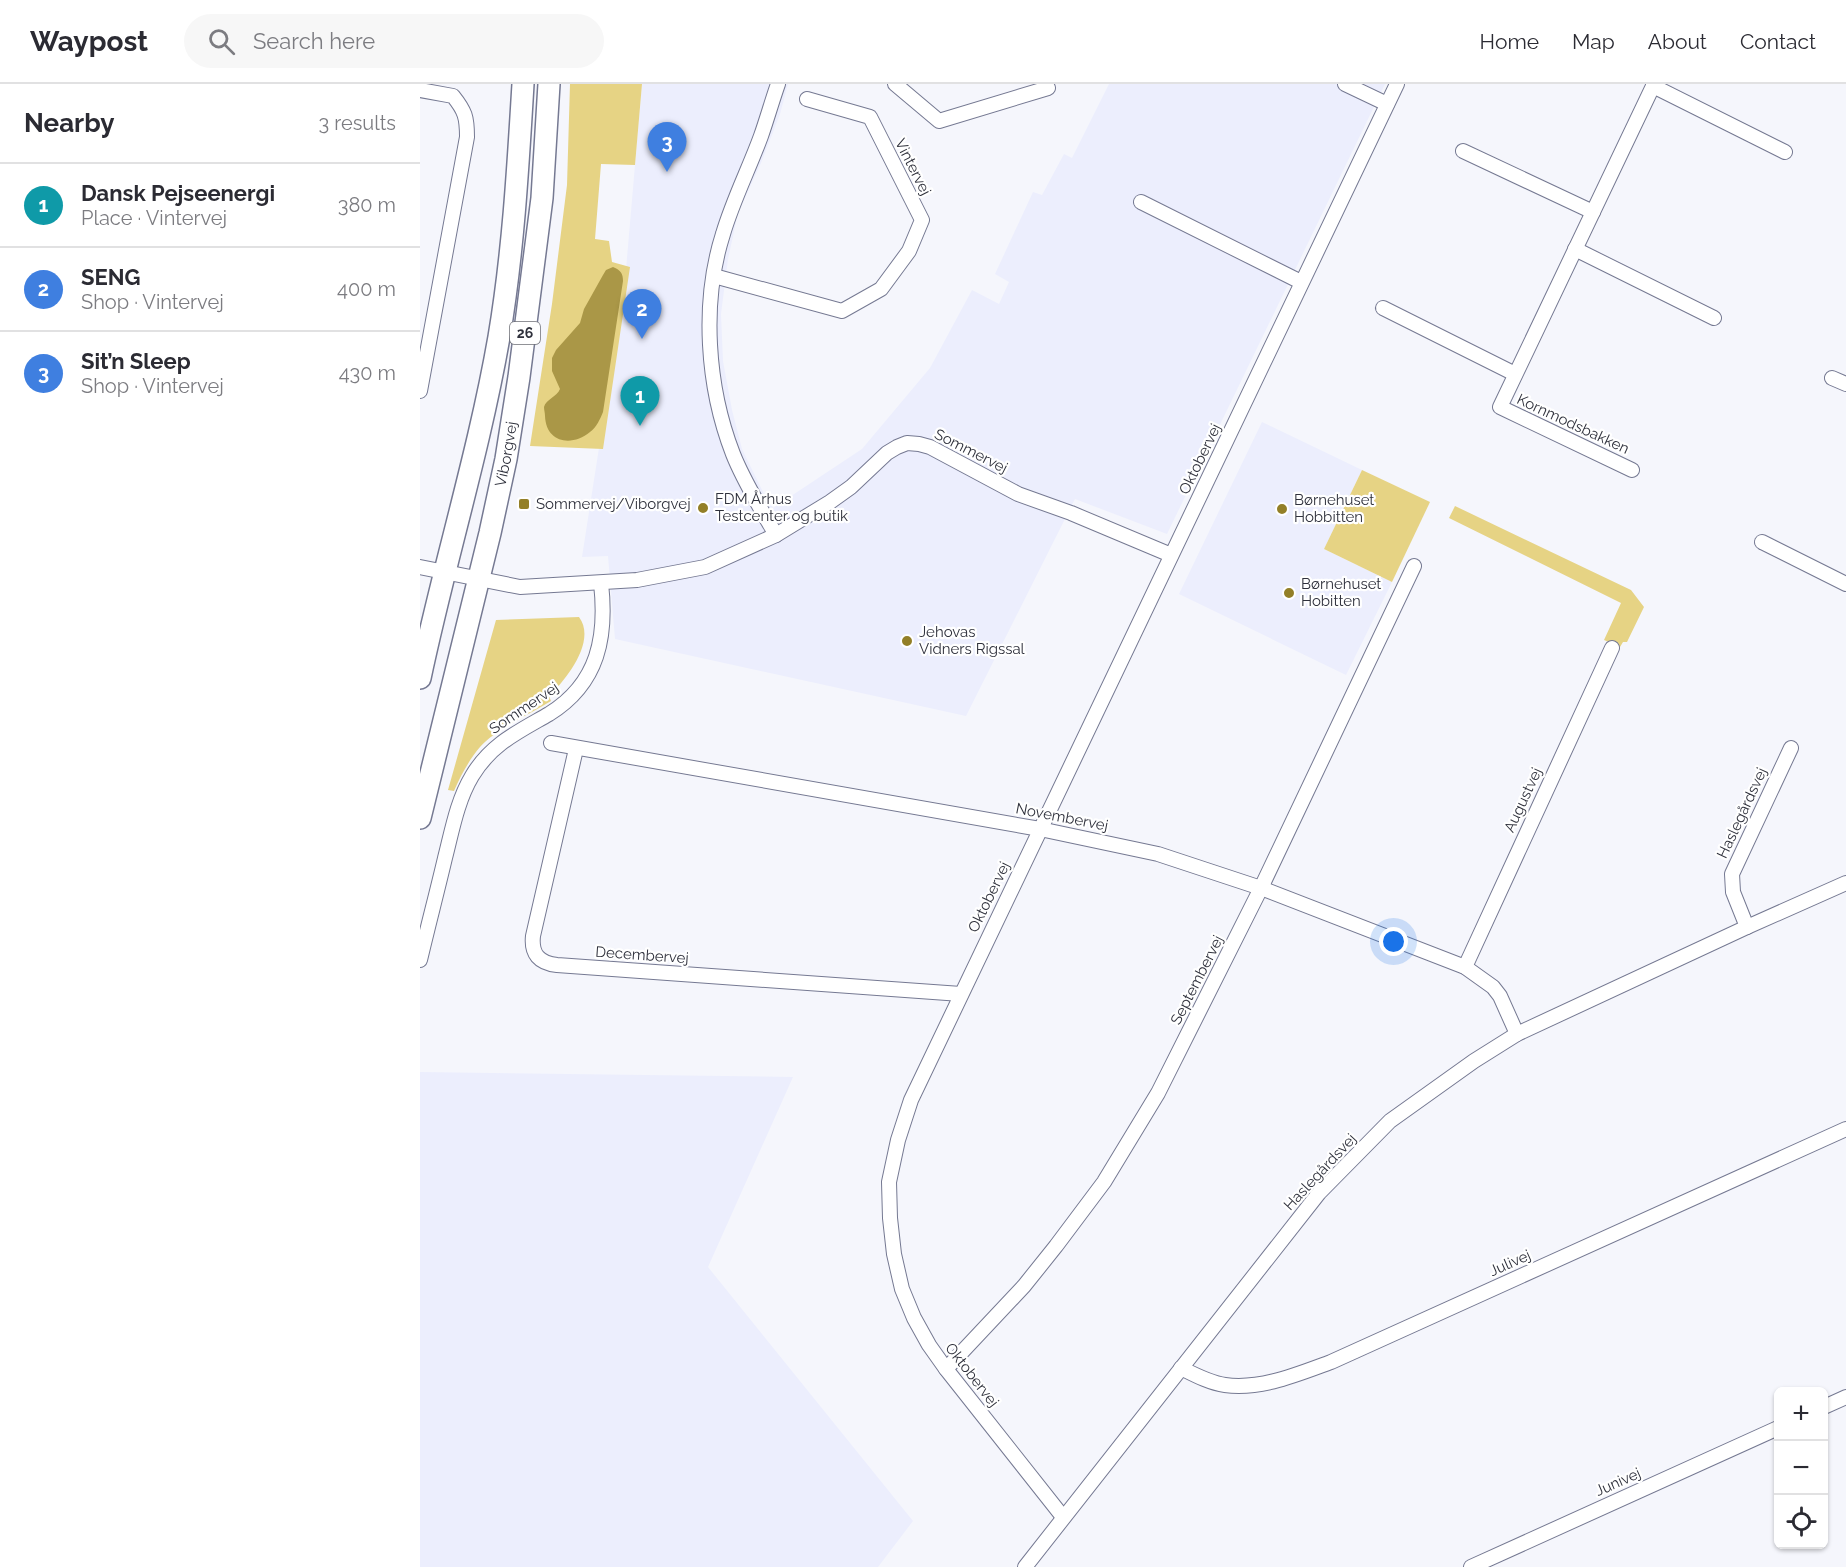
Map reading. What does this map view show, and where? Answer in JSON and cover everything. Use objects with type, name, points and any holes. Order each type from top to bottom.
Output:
[{"type":"main road","name":"Viborgvej","points":[[420,678],[481,422],[498,338],[508,278],[523,84]]},
{"type":"main road","name":"Viborgvej","points":[[420,818],[506,459],[542,198],[549,84]]},
{"type":"street","points":[[776,535],[734,456],[722,420],[712,363],[711,301],[722,236],[761,137],[778,84]]},
{"type":"street","points":[[895,84],[939,121],[1048,88]]},
{"type":"street","points":[[1345,84],[1387,104]]},
{"type":"street","name":"Oktobervej","points":[[1063,1517],[929,1345],[902,1289],[894,1254],[889,1182],[898,1140],[911,1100],[961,994],[1397,84]]},
{"type":"street","name":"Kornmodsbakken","points":[[1632,470],[1500,407],[1575,249],[1654,85],[1785,152]]},
{"type":"street","points":[[420,90],[453,96],[464,110],[467,137],[420,392]]},
{"type":"street","name":"Vintervej","points":[[714,276],[842,311],[881,290],[909,251],[922,220],[870,117],[807,99]]},
{"type":"street","points":[[1463,151],[1593,212]]},
{"type":"street","points":[[1141,202],[1301,282]]},
{"type":"street","points":[[1575,249],[1714,318]]},
{"type":"street","name":"Kornmodsbakken","points":[[1383,308],[1515,375]]},
{"type":"street","points":[[1832,378],[1846,384]]},
{"type":"street","name":"Sommervej","points":[[420,567],[520,587],[637,580],[705,567],[776,535],[830,502],[851,487],[887,453],[907,443],[930,447],[1018,494],[1071,513],[1172,555]]},
{"type":"street","points":[[1762,542],[1846,584]]},
{"type":"street","name":"Septembervej","points":[[946,1369],[1024,1286],[1104,1182],[1158,1093],[1261,888],[1414,566]]},
{"type":"street","name":"Sommervej","points":[[420,960],[458,808],[471,777],[491,750],[559,707],[586,679],[595,660],[602,636],[604,611],[602,583]]},
{"type":"street","name":"Augustvej","points":[[1465,967],[1612,648]]},
{"type":"street","name":"Novembervej","points":[[551,743],[1040,829],[1158,854],[1261,888],[1465,967],[1493,987],[1500,996],[1517,1034]]},
{"type":"street","name":"Decembervej","points":[[576,748],[533,936],[535,956],[541,961],[557,965],[961,994]]},
{"type":"street","name":"Haslegårdsvej","points":[[1747,927],[1733,892],[1732,874],[1791,748]]},
{"type":"street","name":"Haslegårdsvej","points":[[1025,1567],[1319,1193],[1390,1122],[1474,1061],[1517,1034],[1846,883]]},
{"type":"street","name":"Julivej","points":[[1181,1368],[1211,1382],[1224,1385],[1253,1384],[1294,1376],[1342,1357],[1846,1130]]},
{"type":"street","points":[[1828,1405],[1846,1397]]},
{"type":"street","name":"Junivej","points":[[1472,1567],[1774,1430]]},
{"type":"shaded area","points":[[570,84],[642,84],[635,165],[601,164],[595,239],[609,241],[612,262],[630,267],[603,449],[530,446],[552,304],[567,185]]},
{"type":"shaded area","points":[[642,84],[788,84],[780,114],[738,213],[728,259],[721,314],[723,361],[742,449],[773,508],[862,449],[930,368],[972,290],[999,304],[1009,282],[995,274],[1033,192],[1042,195],[1064,154],[1072,158],[1109,84],[1385,84],[1167,534],[1075,499],[966,716],[615,639],[608,556],[582,557],[625,281]]},
{"type":"shaded area","points":[[613,267],[621,272],[623,281],[603,412],[595,428],[583,437],[576,440],[561,440],[550,432],[546,425],[544,409],[547,402],[560,389],[552,371],[552,358],[556,350],[580,323],[584,309],[606,270]]},
{"type":"shaded area","name":"Børnehuset Hobbitten","points":[[1262,422],[1362,470],[1324,549],[1392,582],[1346,675],[1179,594]]},
{"type":"shaded area","points":[[1362,470],[1430,502],[1392,582],[1324,549]]},
{"type":"shaded area","points":[[1455,506],[1631,590],[1644,607],[1627,642],[1623,642],[1620,647],[1604,640],[1621,603],[1449,518]]},
{"type":"shaded area","points":[[579,617],[584,627],[582,648],[571,670],[549,696],[551,701],[487,740],[469,762],[454,791],[448,790],[496,620]]},
{"type":"shaded area","points":[[420,1072],[793,1077],[708,1267],[913,1521],[878,1567],[420,1567]]},
{"type":"place","name":"Sit’n Sleep","points":[[667,172]]},
{"type":"place","name":"SENG","points":[[642,339]]},
{"type":"place","name":"Dansk Pejseenergi","points":[[640,426]]},
{"type":"place","name":"Sommervej/Viborgvej","points":[[524,504]]},
{"type":"place","name":"FDM Århus Testcenter og butik","points":[[703,508]]},
{"type":"place","name":"Børnehuset Hobbitten","points":[[1282,509]]},
{"type":"place","name":"Børnehuset Hobitten","points":[[1289,593]]},
{"type":"place","name":"Jehovas Vidners Rigssal","points":[[907,641]]}]
